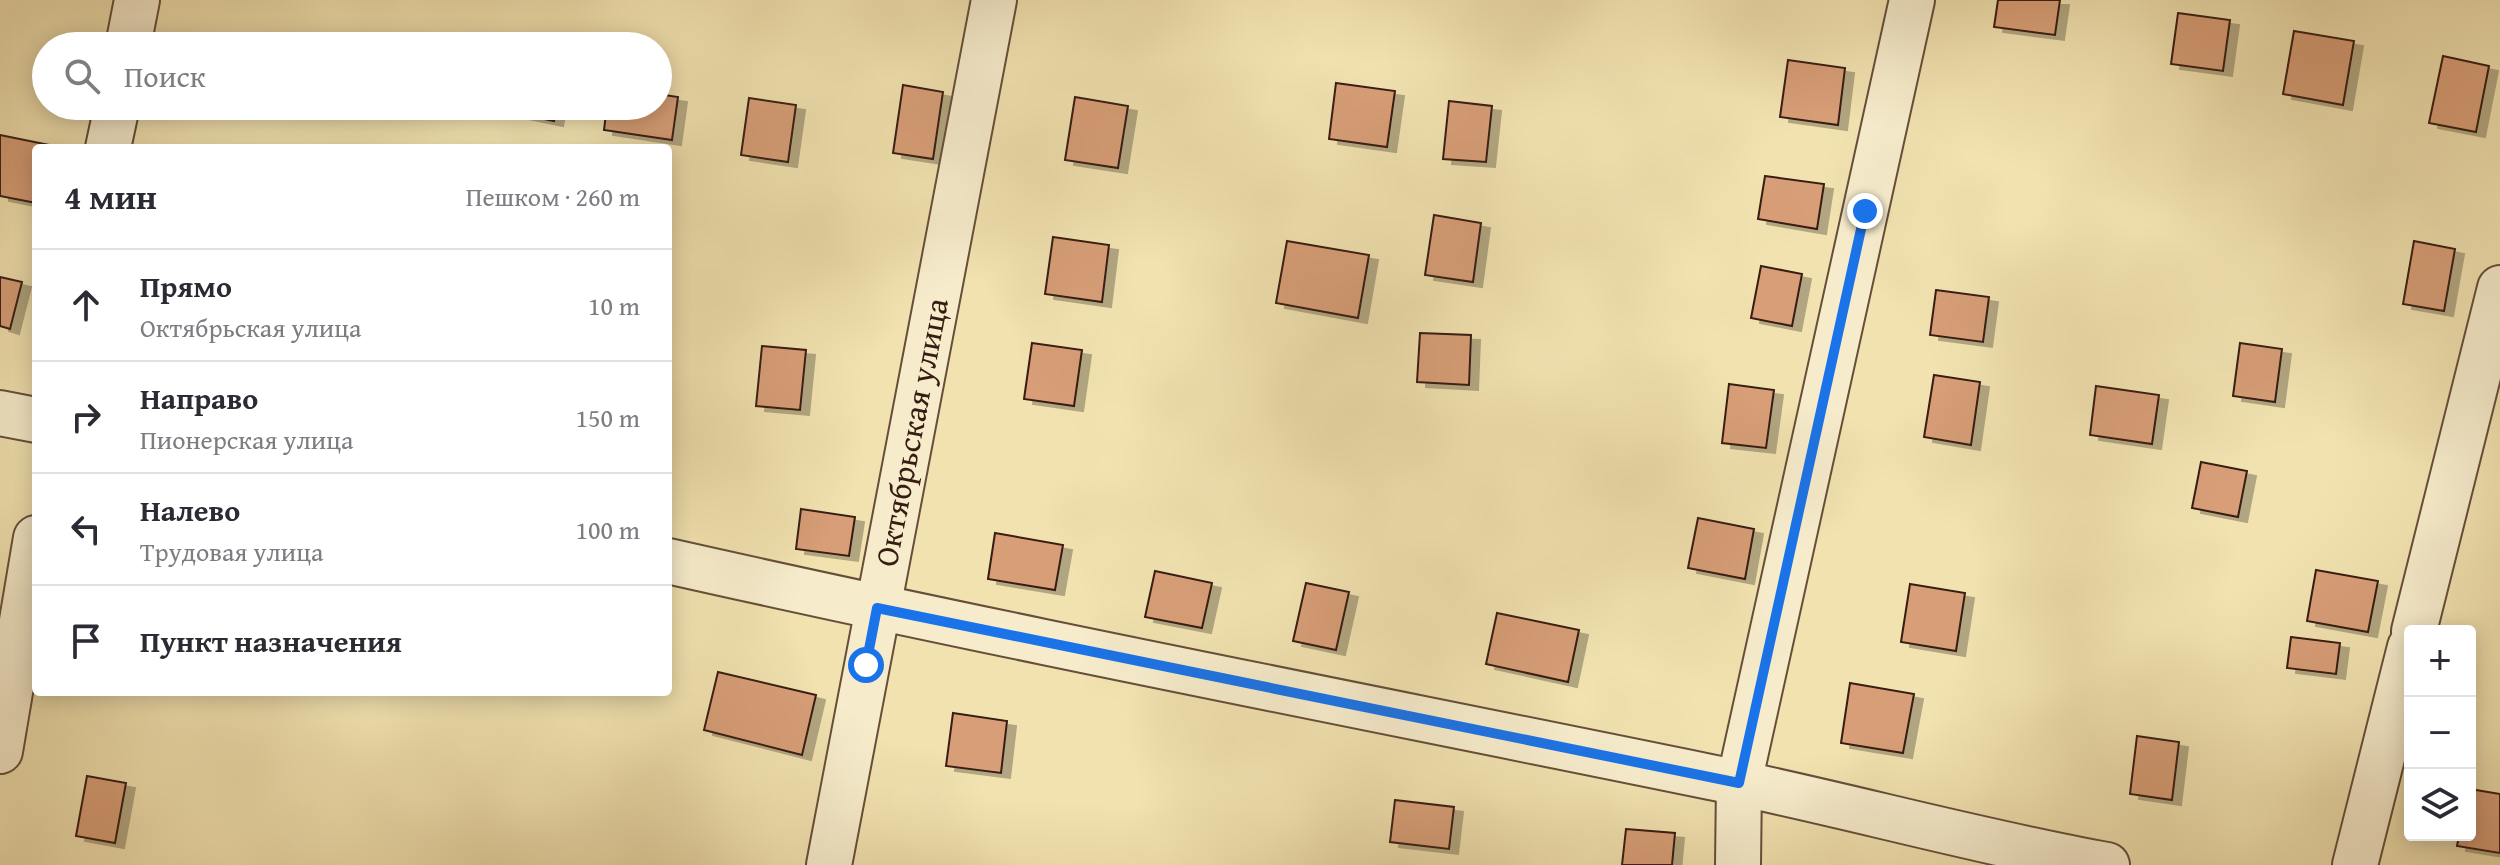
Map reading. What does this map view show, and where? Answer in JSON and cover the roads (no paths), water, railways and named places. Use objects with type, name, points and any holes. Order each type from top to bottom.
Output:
[{"type":"street","points":[[131,32],[137,0]]},
{"type":"street","name":"Октябрьская улица","points":[[829,865],[994,0]]},
{"type":"street","points":[[1738,865],[1739,783],[1912,0]]},
{"type":"street","points":[[109,144],[114,120]]},
{"type":"street","points":[[2416,625],[2500,288]]},
{"type":"street","points":[[0,413],[32,419]]},
{"type":"street","points":[[0,751],[32,562]]},
{"type":"street","points":[[672,562],[877,608],[1739,783],[2038,853],[2107,865]]},
{"type":"street","points":[[2355,865],[2404,671]]}]
